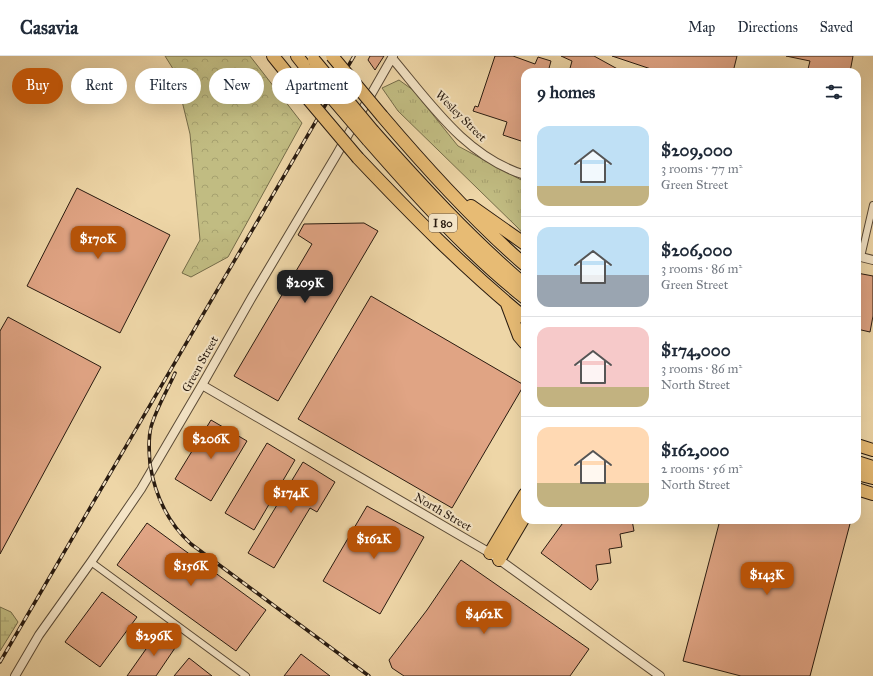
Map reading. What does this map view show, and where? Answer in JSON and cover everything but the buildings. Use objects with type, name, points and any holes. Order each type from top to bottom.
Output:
[{"type":"highway","name":"I 80","points":[[274,56],[358,158],[428,231],[521,315]]},
{"type":"highway","name":"I 80","points":[[297,56],[311,62],[443,223],[477,256],[521,294]]},
{"type":"highway","name":"I 80","points":[[332,56],[447,190],[521,261]]},
{"type":"highway","name":"I 80","points":[[371,136],[491,255],[521,281]]},
{"type":"highway","points":[[447,190],[521,241]]},
{"type":"highway","points":[[506,302],[521,338]]},
{"type":"highway","points":[[861,446],[873,450]]},
{"type":"highway","points":[[861,463],[873,467]]},
{"type":"highway","points":[[861,475],[873,478]]},
{"type":"highway","points":[[861,490],[873,494]]},
{"type":"highway","points":[[494,557],[521,502]]},
{"type":"highway","points":[[494,557],[521,521]]},
{"type":"street","name":"Wesley Street","points":[[392,57],[441,117],[475,149],[493,162],[521,174]]},
{"type":"street","name":"Green Street","points":[[15,676],[39,635],[92,562],[141,489],[392,57]]},
{"type":"street","points":[[861,249],[873,205]]},
{"type":"street","points":[[861,257],[873,260]]},
{"type":"street","name":"North Street","points":[[202,385],[494,557],[660,676]]},
{"type":"street","points":[[92,562],[246,676]]},
{"type":"green space","points":[[165,56],[250,56],[259,68],[209,68],[209,104],[264,104],[264,74],[272,84],[272,104],[287,104],[302,123],[228,257],[191,277],[182,273],[200,240],[190,134],[183,104],[201,104],[201,68],[172,68]]},
{"type":"green space","points":[[399,80],[413,90],[458,146],[521,180],[521,231],[398,111],[382,88]]},
{"type":"green space","points":[[0,607],[11,612],[18,622],[0,651]]},
{"type":"railway","points":[[0,662],[354,56]]},
{"type":"railway","points":[[175,373],[153,420],[149,441],[150,464],[155,487],[163,508],[175,527],[191,544],[369,676]]}]
